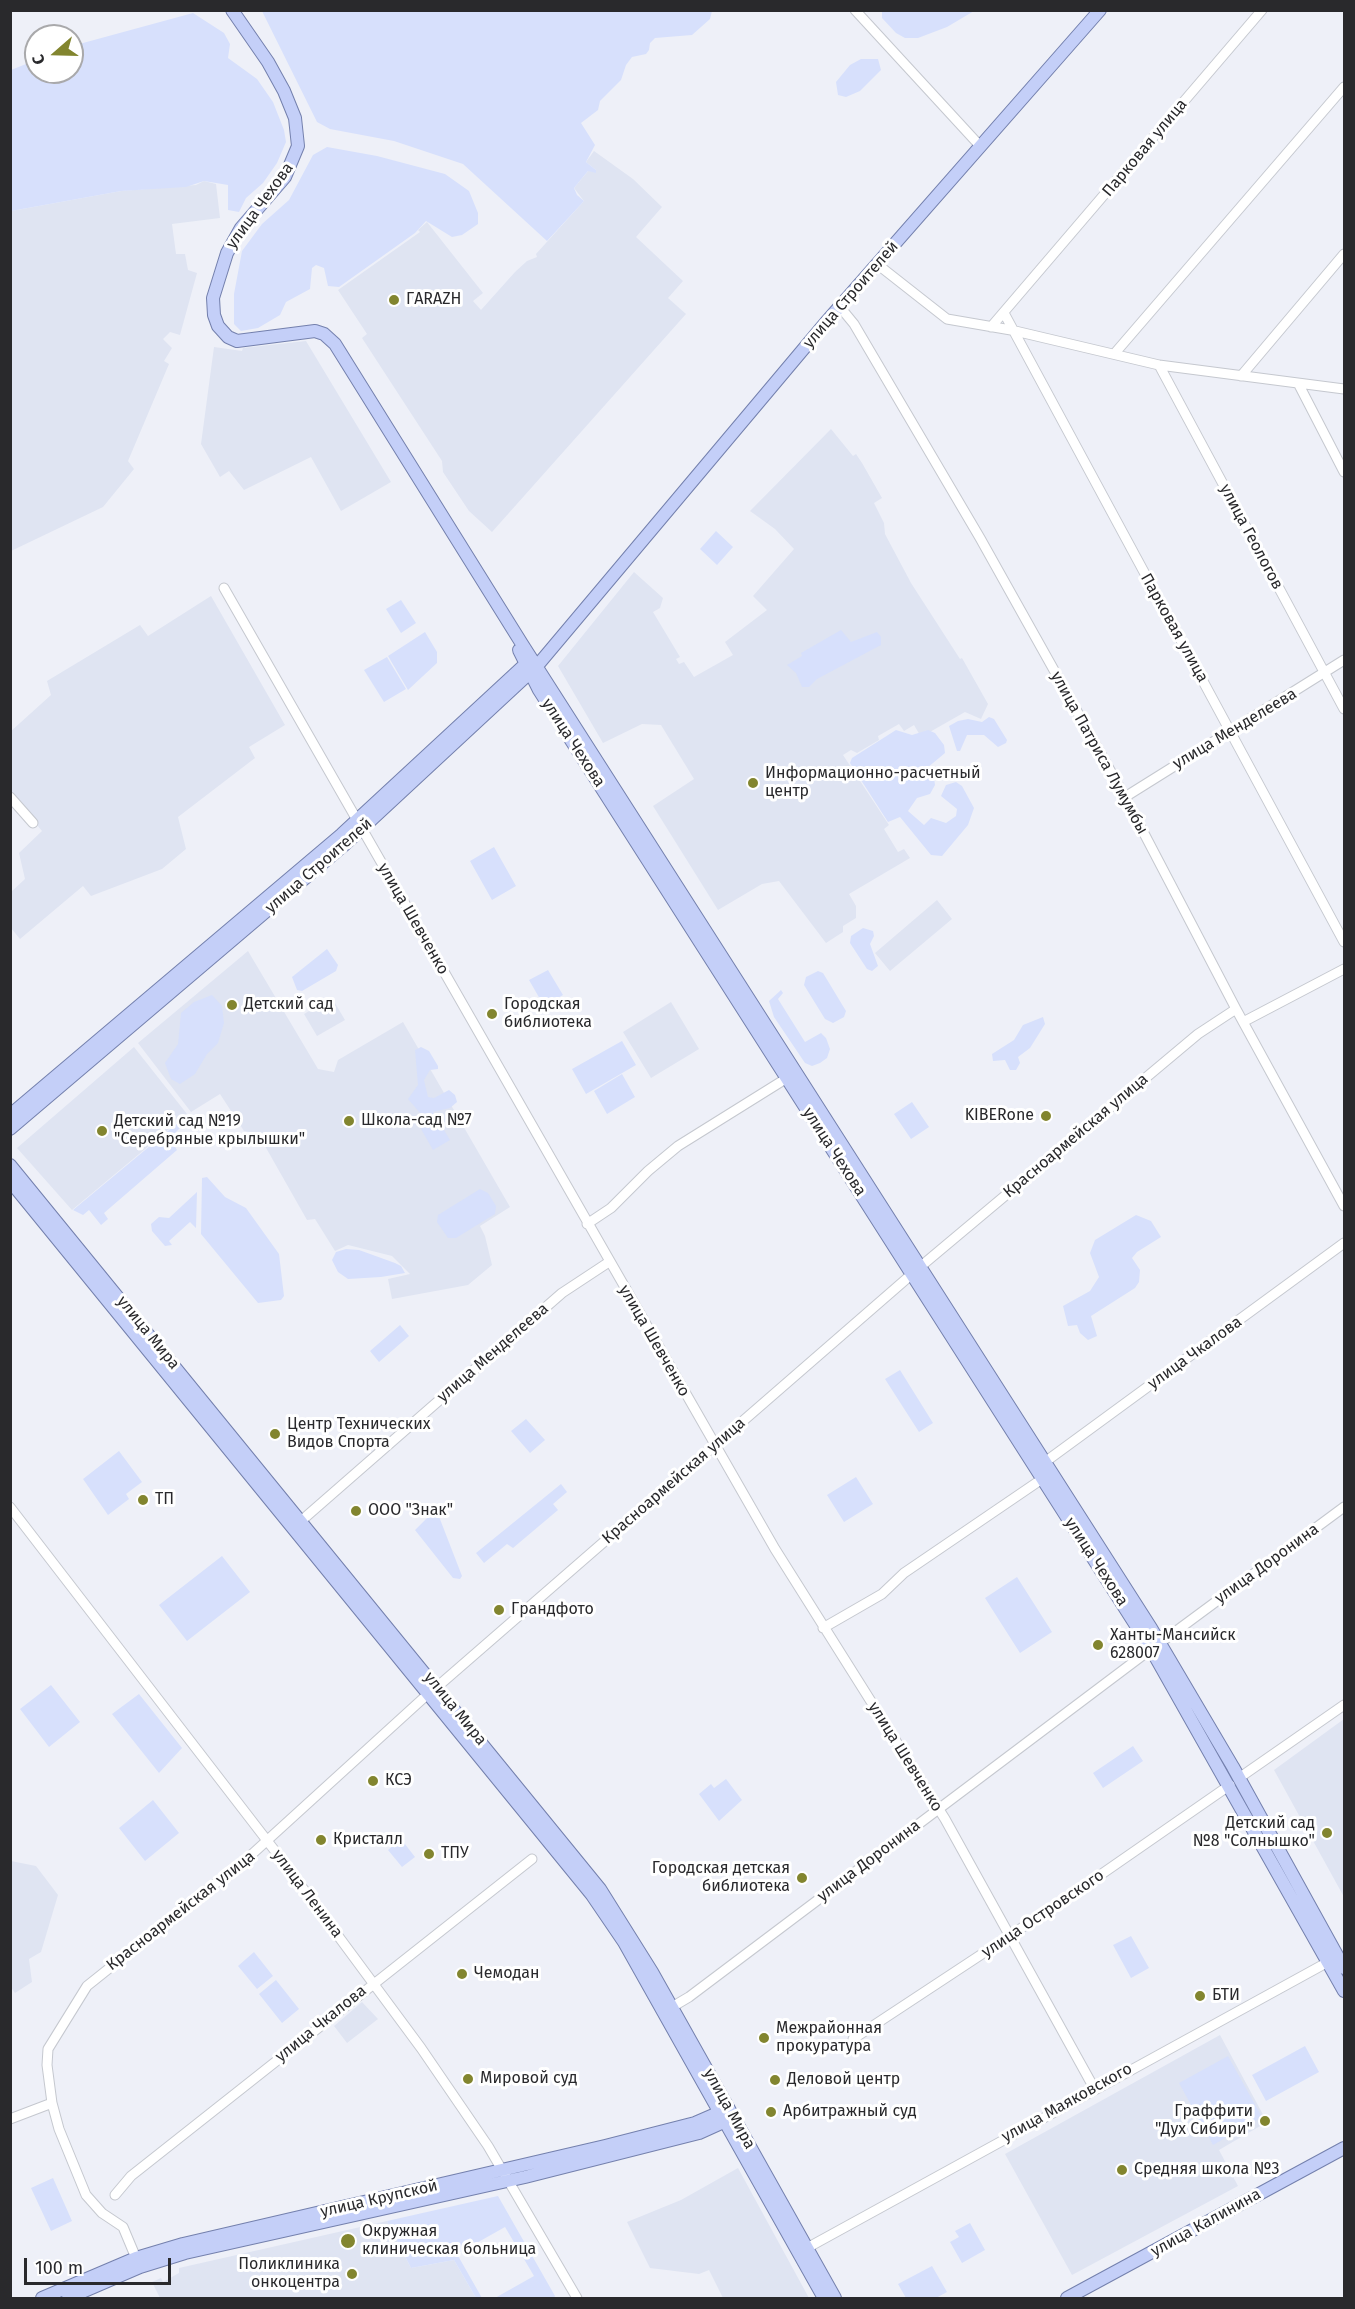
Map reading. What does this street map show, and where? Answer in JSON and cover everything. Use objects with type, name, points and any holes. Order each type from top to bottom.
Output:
[{"type":"main road","name":"улица Чехова","points":[[232,10],[268,62],[284,91],[295,118],[298,146],[285,177],[237,234],[226,253],[216,284],[214,315],[221,331],[237,340],[304,333],[326,343],[359,387],[531,666],[791,1075],[916,1270],[1045,1462],[1156,1646],[1339,1960],[1344,1991]]},
{"type":"main road","name":"улица Строителей","points":[[10,1129],[359,825],[531,666],[606,582],[877,264],[1100,10]]},
{"type":"main road","name":"улица Строителей","points":[[10,1115],[359,825]]},
{"type":"main road","name":"улица Мира","points":[[10,1165],[179,1380]]},
{"type":"main road","name":"улица Мира","points":[[10,1181],[179,1380],[614,1908],[668,2010],[803,2251],[835,2298]]},
{"type":"main road","name":"улица Чехова","points":[[916,1270],[1042,1479],[1156,1646]]},
{"type":"main road","points":[[1042,1479],[1045,1462]]},
{"type":"main road","name":"улица Крупской","points":[[42,2298],[161,2255],[506,2176],[727,2115]]},
{"type":"main road","name":"улица Калинина","points":[[1068,2298],[1344,2148]]},
{"type":"main road","name":"улица Мира","points":[[803,2251],[824,2298]]},
{"type":"main road","name":"улица Крупской","points":[[68,2298],[138,2262]]},
{"type":"street","points":[[855,10],[981,147]]},
{"type":"street","name":"Парковая улица","points":[[992,327],[1262,10]]},
{"type":"street","points":[[1115,353],[1344,87]]},
{"type":"street","points":[[1241,376],[1344,254]]},
{"type":"street","points":[[877,264],[941,317],[1011,330],[1159,365],[1299,385],[1344,389]]},
{"type":"street","name":"улица Патриса Лумумбы","points":[[840,307],[854,324],[966,513],[1125,797],[1236,1009],[1344,1206]]},
{"type":"street","name":"Парковая улица","points":[[1004,313],[1011,330],[1344,942]]},
{"type":"street","name":"улица Геологов","points":[[1159,365],[1344,709]]},
{"type":"street","points":[[1299,385],[1344,472]]},
{"type":"street","name":"улица Шевченко","points":[[224,588],[715,1446],[824,1628],[938,1808],[1094,2088]]},
{"type":"street","name":"улица Менделеева","points":[[1125,797],[1344,660]]},
{"type":"street","points":[[10,798],[33,824]]},
{"type":"street","points":[[1243,1022],[1344,969]]},
{"type":"street","name":"Красноармейская улица","points":[[138,2262],[123,2227],[102,2213],[86,2195],[59,2128],[52,2103],[47,2065],[48,2049],[87,1986],[268,1842],[433,1690],[916,1270],[1198,1034],[1236,1009]]},
{"type":"street","points":[[587,1224],[610,1208],[648,1170],[678,1146],[791,1075]]},
{"type":"street","name":"улица Чкалова","points":[[1045,1462],[1344,1243]]},
{"type":"street","name":"улица Менделеева","points":[[297,1524],[562,1293],[609,1262]]},
{"type":"street","points":[[824,1628],[882,1594],[904,1573],[1042,1479]]},
{"type":"street","name":"улица Ленина","points":[[10,1507],[373,1982],[470,2118],[577,2298]]},
{"type":"street","name":"улица Доронина","points":[[668,2010],[689,1997],[938,1808],[1344,1507]]},
{"type":"street","name":"улица Островского","points":[[853,2039],[1010,1936],[1344,1705]]},
{"type":"street","name":"улица Чкалова","points":[[115,2194],[132,2176],[373,1982],[532,1859]]},
{"type":"street","name":"улица Маяковского","points":[[803,2251],[1094,2088],[1339,1960]]},
{"type":"street","points":[[10,2120],[52,2103]]},
{"type":"shaded area","points":[[712,10],[710,19],[692,35],[655,38],[650,43],[646,54],[632,57],[626,65],[621,80],[600,101],[598,110],[581,123],[595,145],[586,162],[596,170],[596,173],[588,171],[574,188],[577,195],[584,201],[547,241],[463,164],[394,141],[330,129],[317,122],[262,11]]},
{"type":"shaded area","points":[[882,10],[974,11],[947,27],[918,38],[905,38],[896,33],[882,18]]},
{"type":"shaded area","points":[[193,13],[224,33],[230,44],[228,58],[257,79],[273,102],[284,130],[286,142],[277,163],[263,183],[246,198],[239,212],[228,210],[228,185],[204,181],[186,187],[121,191],[11,211],[11,70],[24,65],[24,84],[84,84],[84,43]]},
{"type":"shaded area","points":[[861,59],[878,59],[881,70],[860,91],[846,97],[838,95],[836,82],[850,65]]},
{"type":"shaded area","points":[[327,147],[377,156],[445,174],[469,191],[478,213],[478,224],[462,235],[452,237],[426,221],[415,233],[339,287],[328,286],[324,268],[316,265],[312,268],[310,289],[286,302],[280,315],[258,328],[241,331],[234,324],[234,294],[242,251],[262,224],[289,200],[313,155]]},
{"type":"shaded area","points":[[594,151],[633,179],[662,207],[636,237],[683,281],[668,298],[686,314],[492,532],[469,511],[443,472],[442,461],[362,338],[367,334],[338,290],[420,232],[418,230],[427,222],[483,293],[473,301],[481,310],[515,272],[527,261],[537,257],[536,254],[584,201],[574,188],[589,170],[596,170],[586,162]]},
{"type":"shaded area","points":[[204,181],[216,184],[220,218],[172,224],[176,254],[185,254],[188,270],[197,273],[180,335],[170,332],[163,339],[172,348],[164,361],[169,364],[128,461],[134,469],[103,507],[11,551],[11,211],[121,191],[196,185]]},
{"type":"shaded area","points":[[306,341],[391,482],[341,511],[311,457],[244,490],[229,471],[220,477],[201,444],[214,347],[242,351],[243,348]]},
{"type":"shaded area","points":[[831,429],[853,456],[856,454],[882,498],[874,503],[884,523],[885,534],[911,583],[960,659],[962,658],[988,704],[981,719],[965,712],[921,737],[914,725],[904,731],[899,724],[878,736],[879,740],[857,753],[851,750],[843,755],[889,825],[884,829],[898,852],[904,849],[910,858],[849,894],[856,906],[856,918],[843,926],[843,932],[826,943],[779,881],[762,884],[718,910],[653,806],[694,779],[661,725],[642,724],[603,743],[558,666],[634,572],[663,598],[660,608],[653,612],[680,657],[676,659],[679,664],[684,662],[694,677],[733,655],[725,642],[767,610],[753,596],[794,549],[775,529],[750,511]]},
{"type":"shaded area","points":[[716,531],[733,547],[717,565],[700,549]]},
{"type":"shaded area","points":[[211,596],[285,725],[249,747],[255,758],[178,817],[186,849],[162,869],[91,896],[83,886],[20,939],[11,928],[11,892],[25,879],[19,853],[42,831],[11,794],[10,732],[51,695],[47,681],[140,625],[148,636]]},
{"type":"shaded area","points":[[401,600],[416,623],[401,633],[386,609]]},
{"type":"shaded area","points":[[841,630],[851,642],[877,632],[881,637],[881,645],[817,679],[809,687],[802,687],[796,673],[787,665],[802,656],[801,653]]},
{"type":"shaded area","points":[[425,632],[437,652],[437,663],[408,690],[388,656]]},
{"type":"shaded area","points":[[387,657],[406,689],[384,702],[364,670]]},
{"type":"shaded area","points":[[989,717],[994,719],[1007,740],[1006,743],[998,747],[984,735],[967,735],[960,751],[957,751],[949,726],[968,719],[982,722]]},
{"type":"shaded area","points":[[896,730],[912,735],[928,730],[935,733],[944,745],[945,753],[927,768],[931,770],[944,768],[943,771],[934,778],[935,785],[930,794],[917,798],[908,811],[924,825],[931,818],[946,823],[956,816],[957,809],[941,796],[946,785],[956,782],[962,786],[974,808],[968,825],[942,856],[931,855],[900,817],[888,822],[850,763],[852,758]]},
{"type":"shaded area","points":[[494,847],[516,886],[492,900],[470,861]]},
{"type":"shaded area","points":[[937,900],[952,919],[890,971],[875,953]]},
{"type":"shaded area","points":[[863,928],[873,931],[874,936],[870,944],[878,966],[872,971],[867,969],[850,943],[851,936]]},
{"type":"shaded area","points":[[327,949],[338,965],[336,971],[302,991],[297,990],[292,977]]},
{"type":"shaded area","name":"Школа-сад №7","points":[[248,951],[318,1069],[334,1072],[338,1060],[403,1022],[510,1207],[480,1226],[485,1236],[492,1265],[468,1285],[392,1299],[388,1279],[410,1274],[392,1256],[348,1245],[335,1251],[315,1219],[307,1220],[261,1139],[254,1133],[244,1131],[220,1094],[191,1112],[138,1043]]},
{"type":"shaded area","points":[[548,970],[563,995],[544,1006],[529,980]]},
{"type":"shaded area","points":[[818,971],[823,973],[846,1011],[844,1017],[833,1023],[825,1019],[804,985],[806,977]]},
{"type":"shaded area","points":[[781,990],[783,993],[778,999],[805,1042],[821,1033],[826,1038],[830,1049],[827,1058],[820,1063],[812,1066],[805,1063],[774,1017],[769,1001]]},
{"type":"shaded area","points":[[212,995],[222,1006],[224,1023],[218,1043],[207,1054],[195,1074],[180,1084],[171,1079],[165,1063],[178,1044],[181,1013],[194,1002]]},
{"type":"shaded area","points":[[332,998],[345,1020],[317,1036],[304,1014]]},
{"type":"shaded area","points":[[671,1002],[699,1049],[651,1078],[623,1032]]},
{"type":"shaded area","points":[[1043,1017],[1045,1024],[1030,1048],[1018,1057],[1020,1063],[1016,1070],[1010,1070],[1005,1060],[993,1061],[992,1054],[1014,1040],[1023,1025]]},
{"type":"shaded area","points":[[622,1041],[636,1065],[586,1094],[572,1069]]},
{"type":"shaded area","name":"Детский сад №19 \"Серебряные крылышки\"","points":[[134,1047],[187,1114],[72,1210],[17,1148]]},
{"type":"shaded area","points":[[421,1047],[429,1051],[438,1066],[438,1069],[430,1070],[424,1080],[428,1097],[434,1098],[449,1090],[455,1095],[457,1102],[450,1108],[433,1112],[450,1140],[433,1150],[417,1122],[432,1113],[421,1114],[408,1099],[418,1085],[415,1050]]},
{"type":"shaded area","points":[[622,1074],[635,1097],[607,1114],[594,1091]]},
{"type":"shaded area","points":[[912,1102],[929,1127],[911,1139],[894,1114]]},
{"type":"shaded area","points":[[186,1116],[189,1119],[172,1136],[172,1142],[177,1150],[104,1213],[108,1219],[101,1225],[89,1210],[83,1215],[73,1210]]},
{"type":"shaded area","points":[[207,1177],[225,1197],[246,1208],[279,1254],[284,1296],[281,1300],[258,1303],[201,1234],[202,1178]]},
{"type":"shaded area","points":[[480,1189],[488,1193],[496,1206],[495,1214],[456,1238],[448,1238],[437,1222],[438,1215]]},
{"type":"shaded area","points":[[197,1192],[196,1228],[190,1222],[169,1241],[172,1245],[165,1246],[152,1231],[151,1224],[159,1217],[169,1218]]},
{"type":"shaded area","points":[[1136,1215],[1151,1221],[1161,1237],[1137,1252],[1132,1258],[1140,1270],[1139,1282],[1135,1288],[1091,1316],[1097,1336],[1088,1340],[1080,1333],[1077,1325],[1068,1326],[1063,1306],[1090,1291],[1099,1277],[1090,1253],[1095,1240]]},
{"type":"shaded area","points":[[346,1249],[359,1250],[395,1263],[401,1266],[405,1273],[348,1279],[338,1272],[332,1260],[336,1252]]},
{"type":"shaded area","points":[[400,1325],[409,1336],[379,1362],[370,1351]]},
{"type":"shaded area","points":[[900,1370],[933,1423],[919,1432],[885,1379]]},
{"type":"shaded area","points":[[526,1419],[545,1440],[530,1453],[511,1431]]},
{"type":"shaded area","points":[[119,1451],[142,1482],[126,1494],[129,1499],[108,1515],[83,1479]]},
{"type":"shaded area","points":[[856,1477],[873,1504],[844,1522],[827,1495]]},
{"type":"shaded area","points":[[561,1484],[567,1492],[553,1504],[558,1510],[513,1548],[507,1544],[484,1563],[476,1553]]},
{"type":"shaded area","points":[[438,1514],[462,1576],[460,1579],[453,1578],[415,1530],[428,1517]]},
{"type":"shaded area","points":[[222,1556],[250,1592],[187,1641],[159,1605]]},
{"type":"shaded area","points":[[1017,1577],[1052,1632],[1020,1653],[985,1598]]},
{"type":"shaded area","points":[[51,1685],[80,1722],[49,1747],[20,1709]]},
{"type":"shaded area","points":[[139,1694],[182,1748],[159,1773],[112,1714]]},
{"type":"shaded area","name":"Детский сад №8 \"Солнышко\"","points":[[1344,1719],[1344,1897],[1274,1770]]},
{"type":"shaded area","points":[[1133,1746],[1143,1761],[1103,1788],[1093,1773]]},
{"type":"shaded area","points":[[726,1779],[742,1800],[719,1821],[699,1794],[711,1784],[714,1788]]},
{"type":"shaded area","points":[[153,1800],[179,1833],[145,1861],[119,1828]]},
{"type":"shaded area","points":[[401,1839],[415,1857],[402,1867],[388,1850]]},
{"type":"shaded area","points":[[11,1861],[36,1866],[58,1895],[41,1952],[29,1959],[32,1982],[15,1993],[10,1986]]},
{"type":"shaded area","points":[[1131,1936],[1149,1968],[1131,1978],[1113,1945]]},
{"type":"shaded area","points":[[254,1952],[273,1976],[257,1989],[238,1966]]},
{"type":"shaded area","points":[[276,1980],[299,2009],[282,2023],[259,1994]]},
{"type":"shaded area","points":[[362,2002],[378,2019],[347,2043],[334,2026]]},
{"type":"shaded area","name":"Средняя школа №3","points":[[1220,2035],[1267,2122],[1219,2150],[1238,2186],[1072,2275],[1005,2154]]},
{"type":"shaded area","points":[[1305,2046],[1319,2072],[1266,2101],[1252,2075]]},
{"type":"shaded area","points":[[1228,2056],[1262,2117],[1213,2145],[1179,2083]]},
{"type":"shaded area","points":[[738,2168],[809,2298],[723,2298],[709,2270],[699,2274],[650,2268],[627,2222],[681,2200]]},
{"type":"shaded area","points":[[53,2178],[72,2221],[51,2231],[31,2188]]},
{"type":"shaded area","points":[[498,2196],[555,2296],[554,2298],[495,2298],[534,2276],[505,2227],[457,2254],[482,2298],[476,2298],[454,2260],[411,2268],[387,2221]]},
{"type":"shaded area","name":"Окружная клиническая больница","points":[[387,2221],[411,2268],[454,2260],[476,2298],[160,2298],[152,2282],[161,2278],[163,2282],[179,2273],[179,2268]]},
{"type":"shaded area","points":[[970,2223],[985,2250],[962,2263],[950,2242],[959,2237],[955,2231]]},
{"type":"shaded area","points":[[932,2266],[947,2292],[936,2298],[906,2298],[898,2284]]},
{"type":"place","name":"ГARAZH","points":[[394,300]]},
{"type":"place","name":"Информационно-расчетный центр","points":[[753,783]]},
{"type":"place","name":"Детский сад","points":[[232,1005]]},
{"type":"place","name":"Городская библиотека","points":[[492,1014]]},
{"type":"place","name":"KIBERone","points":[[1046,1116]]},
{"type":"place","name":"Школа-сад №7","points":[[349,1121]]},
{"type":"place","name":"Детский сад №19 \"Серебряные крылышки\"","points":[[102,1131]]},
{"type":"place","name":"Центр Технических Видов Спорта","points":[[275,1434]]},
{"type":"place","name":"ТП","points":[[143,1500]]},
{"type":"place","name":"ООО \"Знак\"","points":[[356,1511]]},
{"type":"place","name":"Грандфото","points":[[499,1610]]},
{"type":"place","name":"Ханты-Мансийск 628007","points":[[1098,1645]]},
{"type":"place","name":"КСЭ","points":[[373,1781]]},
{"type":"place","name":"Детский сад №8 \"Солнышко\"","points":[[1327,1833]]},
{"type":"place","name":"Кристалл","points":[[321,1840]]},
{"type":"place","name":"ТПУ","points":[[429,1854]]},
{"type":"place","name":"Городская детская библиотека","points":[[802,1878]]},
{"type":"place","name":"Чемодан","points":[[462,1974]]},
{"type":"place","name":"БТИ","points":[[1200,1996]]},
{"type":"place","name":"Межрайонная прокуратура","points":[[764,2038]]},
{"type":"place","name":"Мировой суд","points":[[468,2079]]},
{"type":"place","name":"Деловой центр","points":[[775,2080]]},
{"type":"place","name":"Арбитражный суд","points":[[771,2112]]},
{"type":"place","name":"Граффити \"Дух Сибири\"","points":[[1265,2121]]},
{"type":"place","name":"Средняя школа №3","points":[[1122,2170]]},
{"type":"place","name":"Окружная клиническая больница","points":[[348,2241]]},
{"type":"place","name":"Поликлиника онкоцентра","points":[[352,2274]]}]
